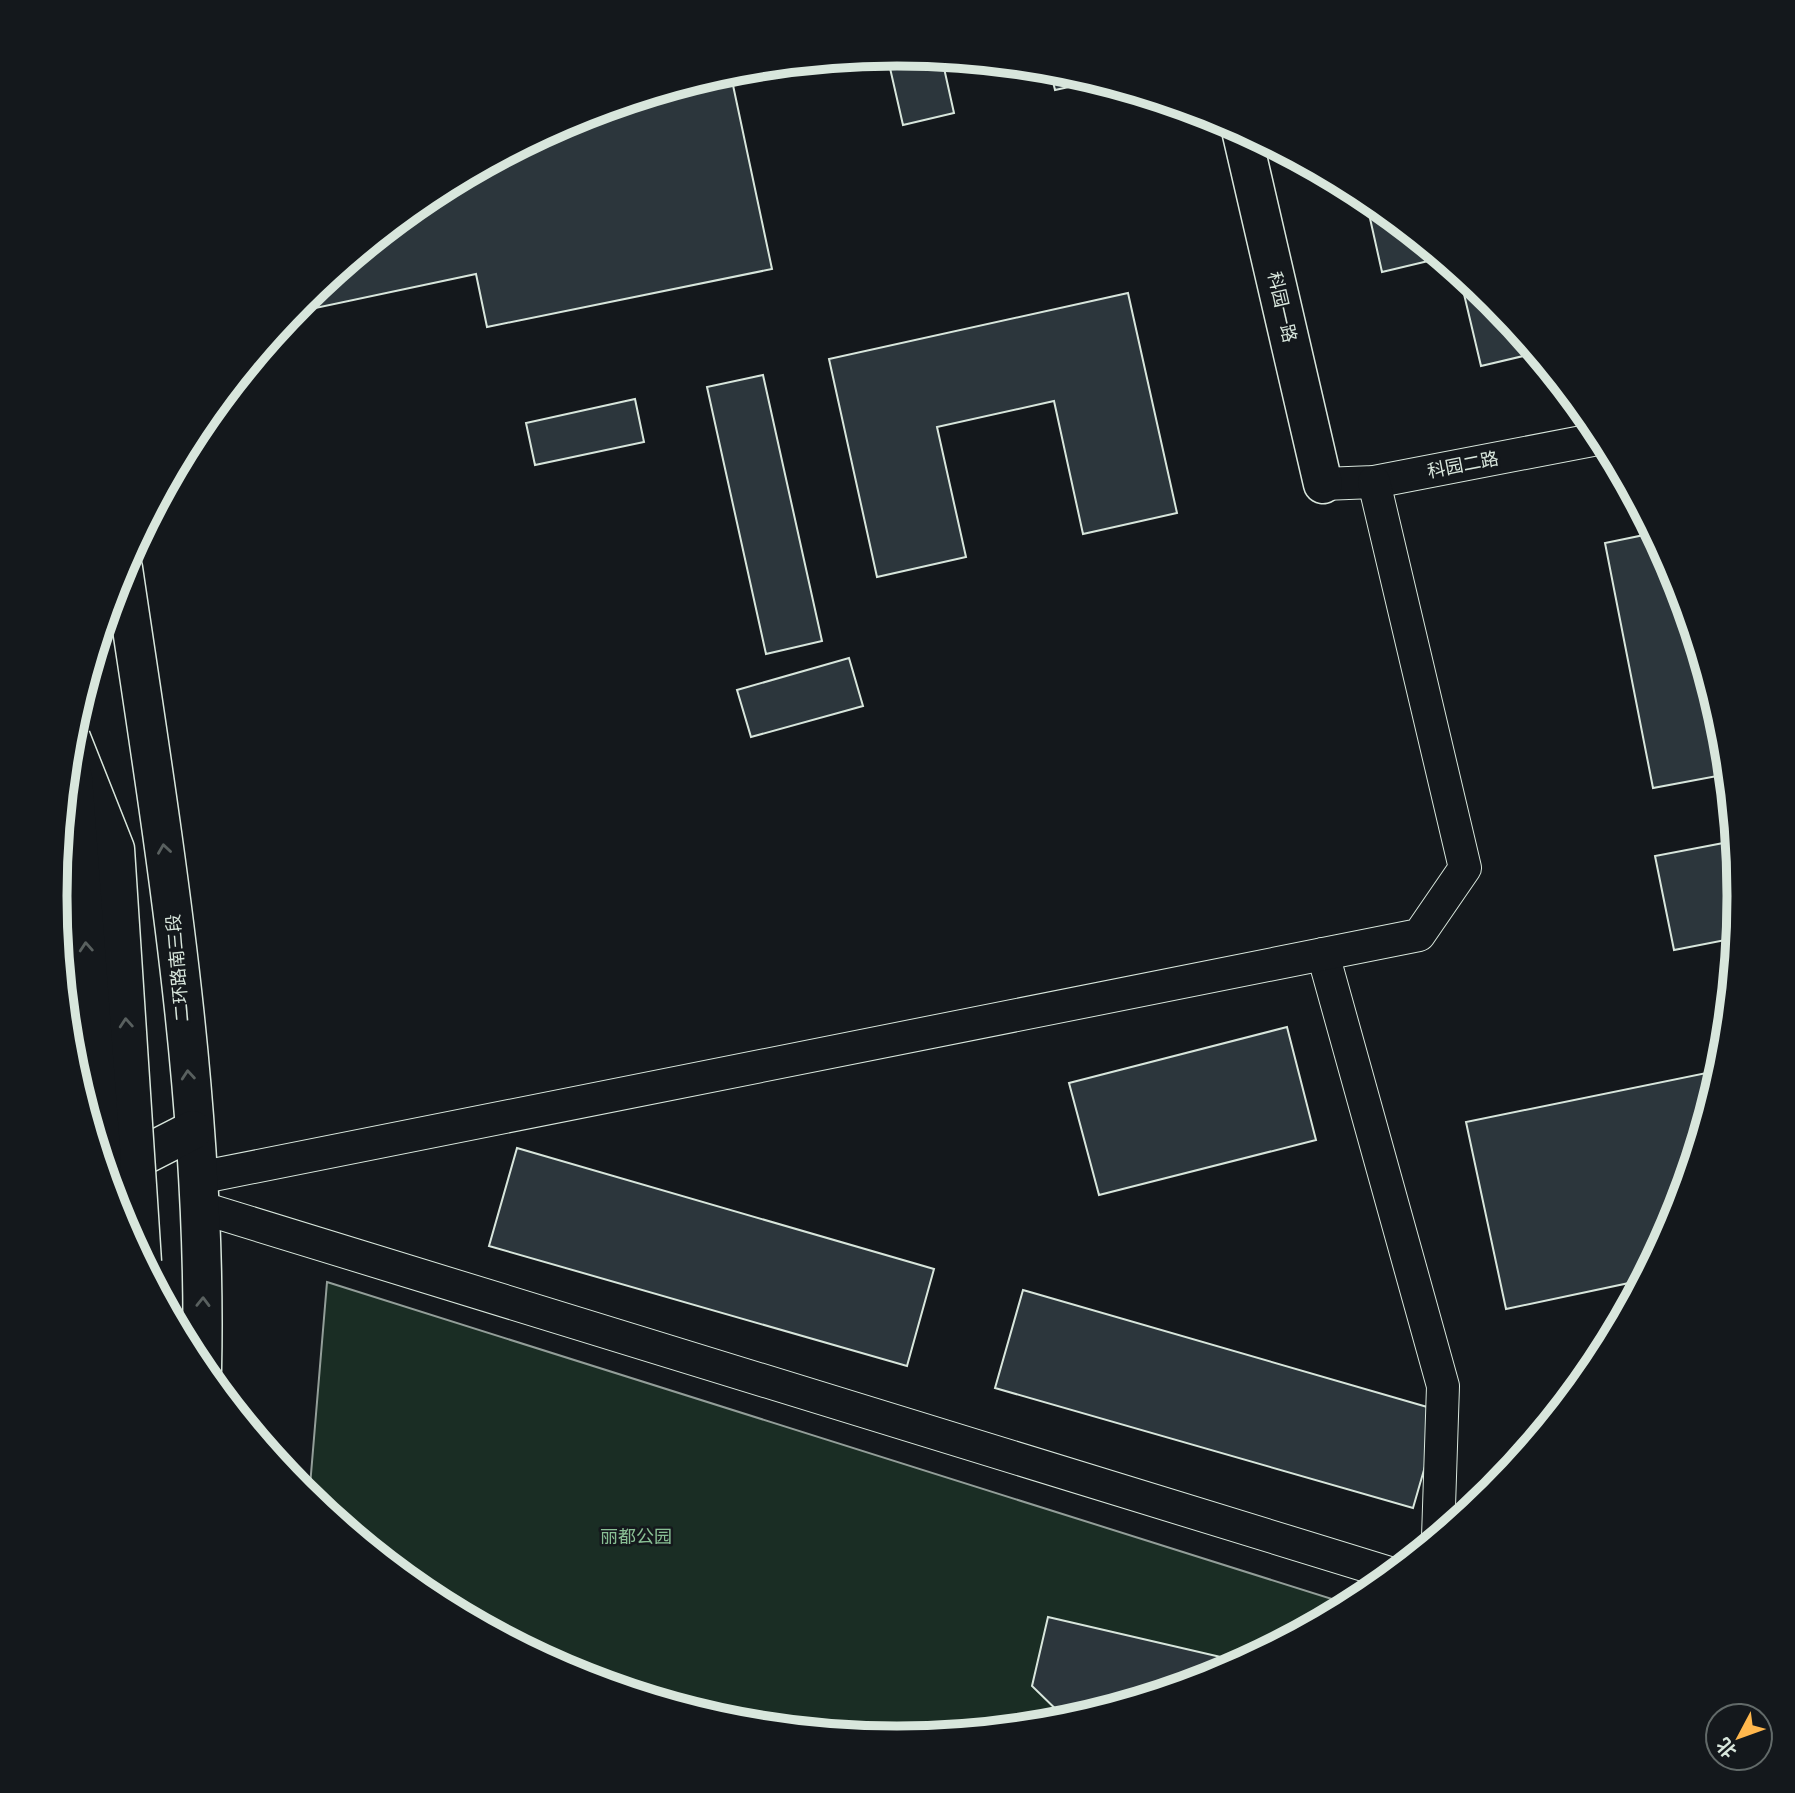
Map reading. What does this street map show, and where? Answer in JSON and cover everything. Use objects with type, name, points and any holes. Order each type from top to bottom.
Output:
[{"type":"main road","name":"科园一路","points":[[1244,143],[1323,484]]},
{"type":"main road","name":"二环路南三段","points":[[126,593],[173,911],[204,1279],[202,1350]]},
{"type":"main road","points":[[79,760],[114,849],[140,1235]]},
{"type":"main road","points":[[75,790],[99,1121]]},
{"type":"main road","points":[[115,1170],[193,1130]]},
{"type":"street","name":"科园二路","points":[[1323,484],[1374,482],[1591,440]]},
{"type":"street","points":[[198,1192],[1419,935],[1465,868],[1374,482]]},
{"type":"street","points":[[1323,954],[1443,1386],[1438,1526]]},
{"type":"street","points":[[198,1192],[1382,1570]]},
{"type":"green space","name":"丽都公园","points":[[327,1282],[1336,1600],[1265,1641],[1215,1663],[1112,1698],[1059,1711],[952,1725],[898,1727],[789,1719],[736,1711],[683,1698],[580,1663],[530,1641],[436,1587],[350,1521],[310,1482]]},
{"type":"building","points":[[890,66],[944,68],[954,113],[903,125]]},
{"type":"building","points":[[1053,81],[1074,86],[1055,90]]},
{"type":"building","points":[[733,83],[772,269],[487,327],[476,274],[312,309],[350,272],[436,206],[530,152],[631,111]]},
{"type":"building","points":[[1369,213],[1431,260],[1382,272]]},
{"type":"building","points":[[1463,289],[1527,355],[1481,366]]},
{"type":"building","points":[[1128,293],[1177,513],[1083,534],[1054,401],[937,427],[966,557],[877,577],[829,359]]},
{"type":"building","points":[[763,375],[822,641],[766,654],[707,387]]},
{"type":"building","points":[[635,399],[644,442],[535,465],[526,423]]},
{"type":"building","points":[[1645,535],[1683,630],[1699,682],[1712,735],[1718,776],[1653,788],[1605,543]]},
{"type":"building","points":[[849,658],[863,706],[751,737],[737,690]]},
{"type":"building","points":[[1726,843],[1726,940],[1674,950],[1655,856]]},
{"type":"building","points":[[1287,1027],[1316,1140],[1099,1195],[1069,1083]]},
{"type":"building","points":[[1708,1073],[1683,1163],[1664,1214],[1632,1282],[1506,1309],[1466,1122]]},
{"type":"building","points":[[517,1148],[934,1269],[907,1366],[489,1246]]},
{"type":"building","points":[[1023,1290],[1441,1411],[1413,1508],[995,1388]]},
{"type":"building","points":[[1048,1617],[1226,1658],[1164,1682],[1058,1711],[1032,1686]]}]
